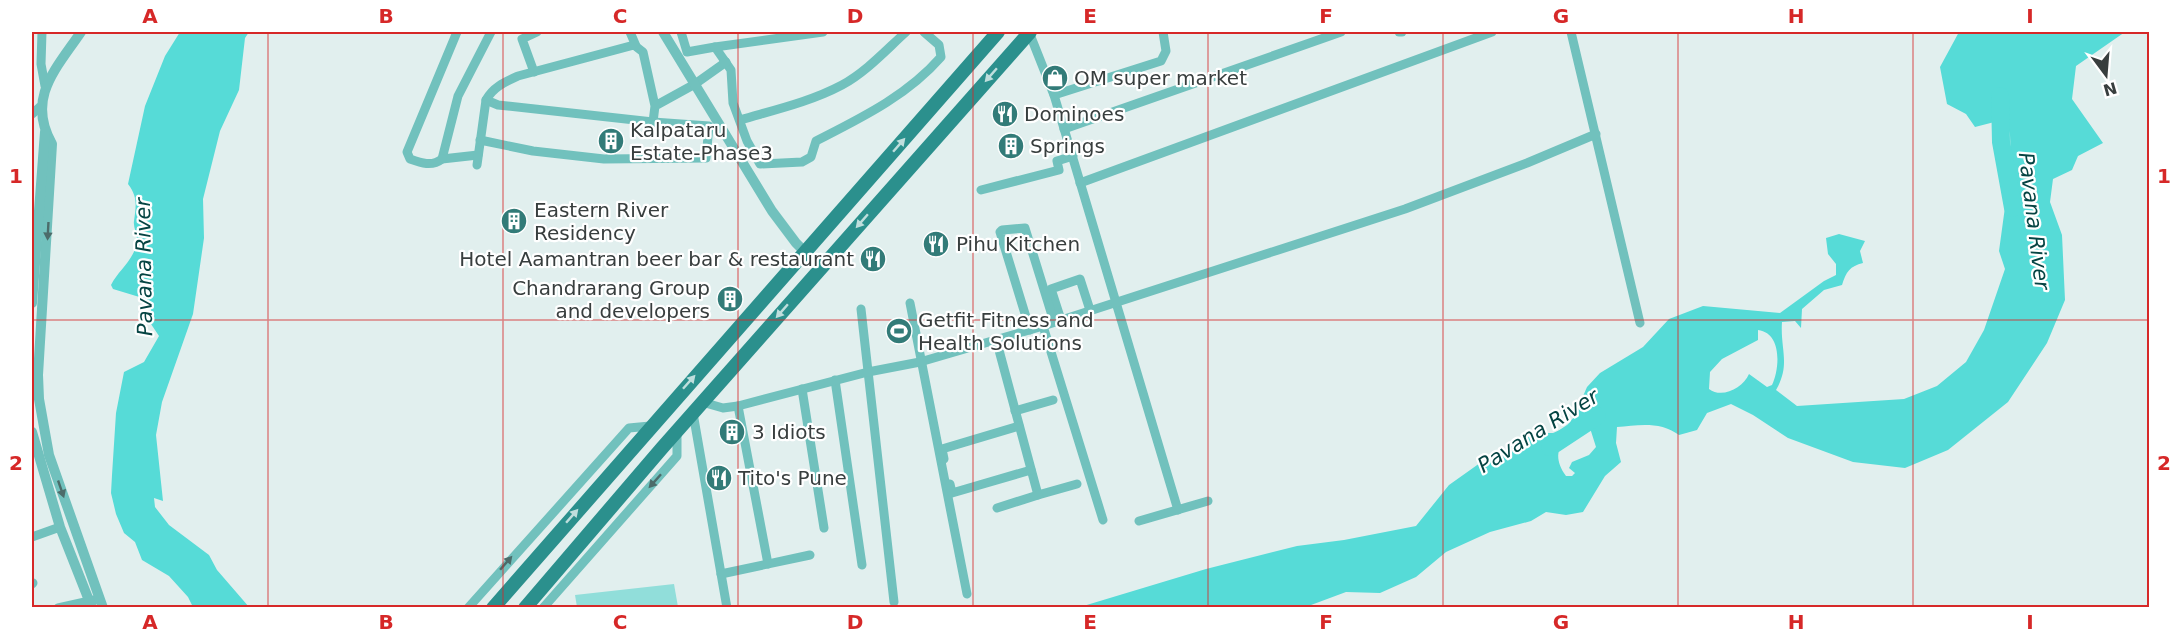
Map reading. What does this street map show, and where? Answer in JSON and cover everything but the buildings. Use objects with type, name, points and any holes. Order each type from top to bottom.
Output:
[{"type":"main road","points":[[493,608],[650,426],[999,32]]},
{"type":"main road","points":[[525,608],[698,407],[1029,32]]},
{"type":"street","points":[[42,32],[41,64],[45,87]]},
{"type":"street","points":[[81,32],[45,87],[36,111],[52,144],[37,319],[38,375],[44,433],[49,455],[96,603]]},
{"type":"street","points":[[458,32],[407,152],[410,159],[433,164],[442,159],[478,160],[486,100],[490,93],[502,83],[534,72],[636,46]]},
{"type":"street","points":[[442,159],[458,96],[491,32]]},
{"type":"street","points":[[532,32],[522,39],[534,72]]},
{"type":"street","points":[[630,32],[636,46],[643,52],[649,71],[655,106],[653,122]]},
{"type":"street","points":[[663,32],[746,172],[783,228],[821,268]]},
{"type":"street","points":[[681,32],[687,52],[823,32]]},
{"type":"street","points":[[740,120],[808,100],[842,85],[861,73],[906,32]]},
{"type":"street","points":[[715,47],[733,76],[733,103],[747,141],[760,164],[802,162],[811,157],[816,141],[879,109],[930,70],[941,57],[939,45],[924,32]]},
{"type":"street","points":[[1029,32],[1054,95],[1178,510]]},
{"type":"street","points":[[1054,95],[1161,60],[1166,51],[1163,33],[1175,32]]},
{"type":"street","points":[[1064,129],[1341,32]]},
{"type":"street","points":[[1080,183],[1492,32]]},
{"type":"street","points":[[1571,32],[1640,323]]},
{"type":"street","points":[[655,106],[695,84],[726,62]]},
{"type":"street","points":[[480,140],[533,151],[604,159],[706,158],[709,126],[498,105],[486,100]]},
{"type":"street","points":[[32,303],[45,132]]},
{"type":"street","points":[[728,608],[721,574],[698,407],[738,406],[868,372],[920,362],[1030,330],[1405,208],[1527,163],[1596,134]]},
{"type":"street","points":[[981,190],[1059,170],[1057,161],[1072,156]]},
{"type":"street","points":[[1030,330],[1000,232],[1002,230],[1025,228],[1057,321]]},
{"type":"street","points":[[1057,321],[1051,289],[1055,285],[1080,279],[1090,310]]},
{"type":"street","points":[[909,303],[967,594]]},
{"type":"street","points":[[861,309],[894,602]]},
{"type":"street","points":[[1043,326],[1103,520]]},
{"type":"street","points":[[996,339],[1038,495]]},
{"type":"street","points":[[835,380],[862,565]]},
{"type":"street","points":[[802,388],[824,528]]},
{"type":"street","points":[[1015,411],[1053,400]]},
{"type":"street","points":[[738,406],[768,564]]},
{"type":"street","points":[[468,608],[629,428],[650,426]]},
{"type":"street","points":[[1019,426],[942,449],[952,493],[1031,470]]},
{"type":"street","points":[[543,608],[677,456],[677,431]]},
{"type":"street","points":[[44,433],[32,436],[60,527],[96,603]]},
{"type":"street","points":[[997,508],[1077,484]]},
{"type":"street","points":[[1139,521],[1208,501]]},
{"type":"street","points":[[32,537],[60,527]]},
{"type":"street","points":[[721,574],[810,555]]},
{"type":"street","points":[[58,608],[96,603]]},
{"type":"shaded area","points":[[674,584],[678,607],[577,607],[575,595]]},
{"type":"water","points":[[180,32],[249,32],[245,38],[239,90],[220,131],[203,199],[204,238],[193,314],[162,402],[156,435],[163,501],[154,498],[155,507],[169,525],[209,555],[217,570],[249,607],[193,607],[188,597],[169,576],[142,560],[135,542],[124,533],[111,493],[116,413],[124,372],[144,362],[159,336],[151,324],[151,307],[146,299],[113,289],[111,285],[136,246],[134,223],[136,202],[128,184],[145,106],[165,56]]},
{"type":"water","points":[[1959,32],[2125,32],[2076,66],[2072,99],[2103,143],[2078,156],[2072,170],[2053,179],[2050,202],[2062,235],[2065,300],[2047,343],[2008,402],[1948,450],[1905,468],[1853,462],[1788,438],[1753,415],[1731,404],[1707,413],[1697,430],[1679,435],[1657,426],[1617,427],[1616,443],[1621,462],[1605,476],[1583,512],[1566,515],[1546,512],[1531,521],[1490,532],[1446,552],[1416,577],[1380,593],[1346,592],[1303,608],[1080,607],[1206,569],[1297,546],[1344,540],[1416,526],[1449,485],[1480,463],[1536,433],[1553,433],[1565,428],[1574,417],[1587,387],[1600,373],[1643,347],[1669,319],[1703,306],[1780,313],[1836,275],[1836,264],[1828,254],[1826,238],[1839,234],[1865,241],[1860,251],[1863,263],[1849,270],[1842,285],[1824,290],[1802,309],[1801,328],[1795,321],[1782,322],[1784,364],[1776,390],[1797,406],[1904,399],[1937,386],[1966,362],[1984,330],[2005,269],[1999,251],[2011,163],[2010,135],[2006,119],[1975,127],[1966,114],[1947,104],[1940,67]],"holes":[[[1758,330],[1771,337],[1775,344],[1777,370],[1772,385],[1767,387],[1749,374],[1742,384],[1732,390],[1720,393],[1709,389],[1710,372],[1722,359],[1758,340]],[[1583,427],[1590,428],[1596,447],[1589,455],[1572,462],[1569,468],[1575,473],[1572,476],[1566,476],[1559,461],[1560,447],[1568,436]]]},
{"type":"waterway","name":"Pavana River","points":[[2000,96],[2001,142],[2013,208]]},
{"type":"waterway","name":"Pavana River","points":[[1550,447],[1597,416]]},
{"type":"place","name":"OM super market","points":[[1055,78]]},
{"type":"place","name":"Dominoes","points":[[1005,114]]},
{"type":"place","name":"Kalpataru Estate-Phase3","points":[[611,141]]},
{"type":"place","name":"Springs","points":[[1011,146]]},
{"type":"place","name":"Eastern River Residency","points":[[514,221]]},
{"type":"place","name":"Pihu Kitchen","points":[[936,244]]},
{"type":"place","name":"Hotel Aamantran beer bar & restaurant","points":[[873,259]]},
{"type":"place","name":"Chandrarang Group and developers","points":[[730,299]]},
{"type":"place","name":"Getfit Fitness and Health Solutions","points":[[899,331]]},
{"type":"place","name":"3 Idiots","points":[[732,432]]},
{"type":"place","name":"Tito's Pune","points":[[719,478]]}]
